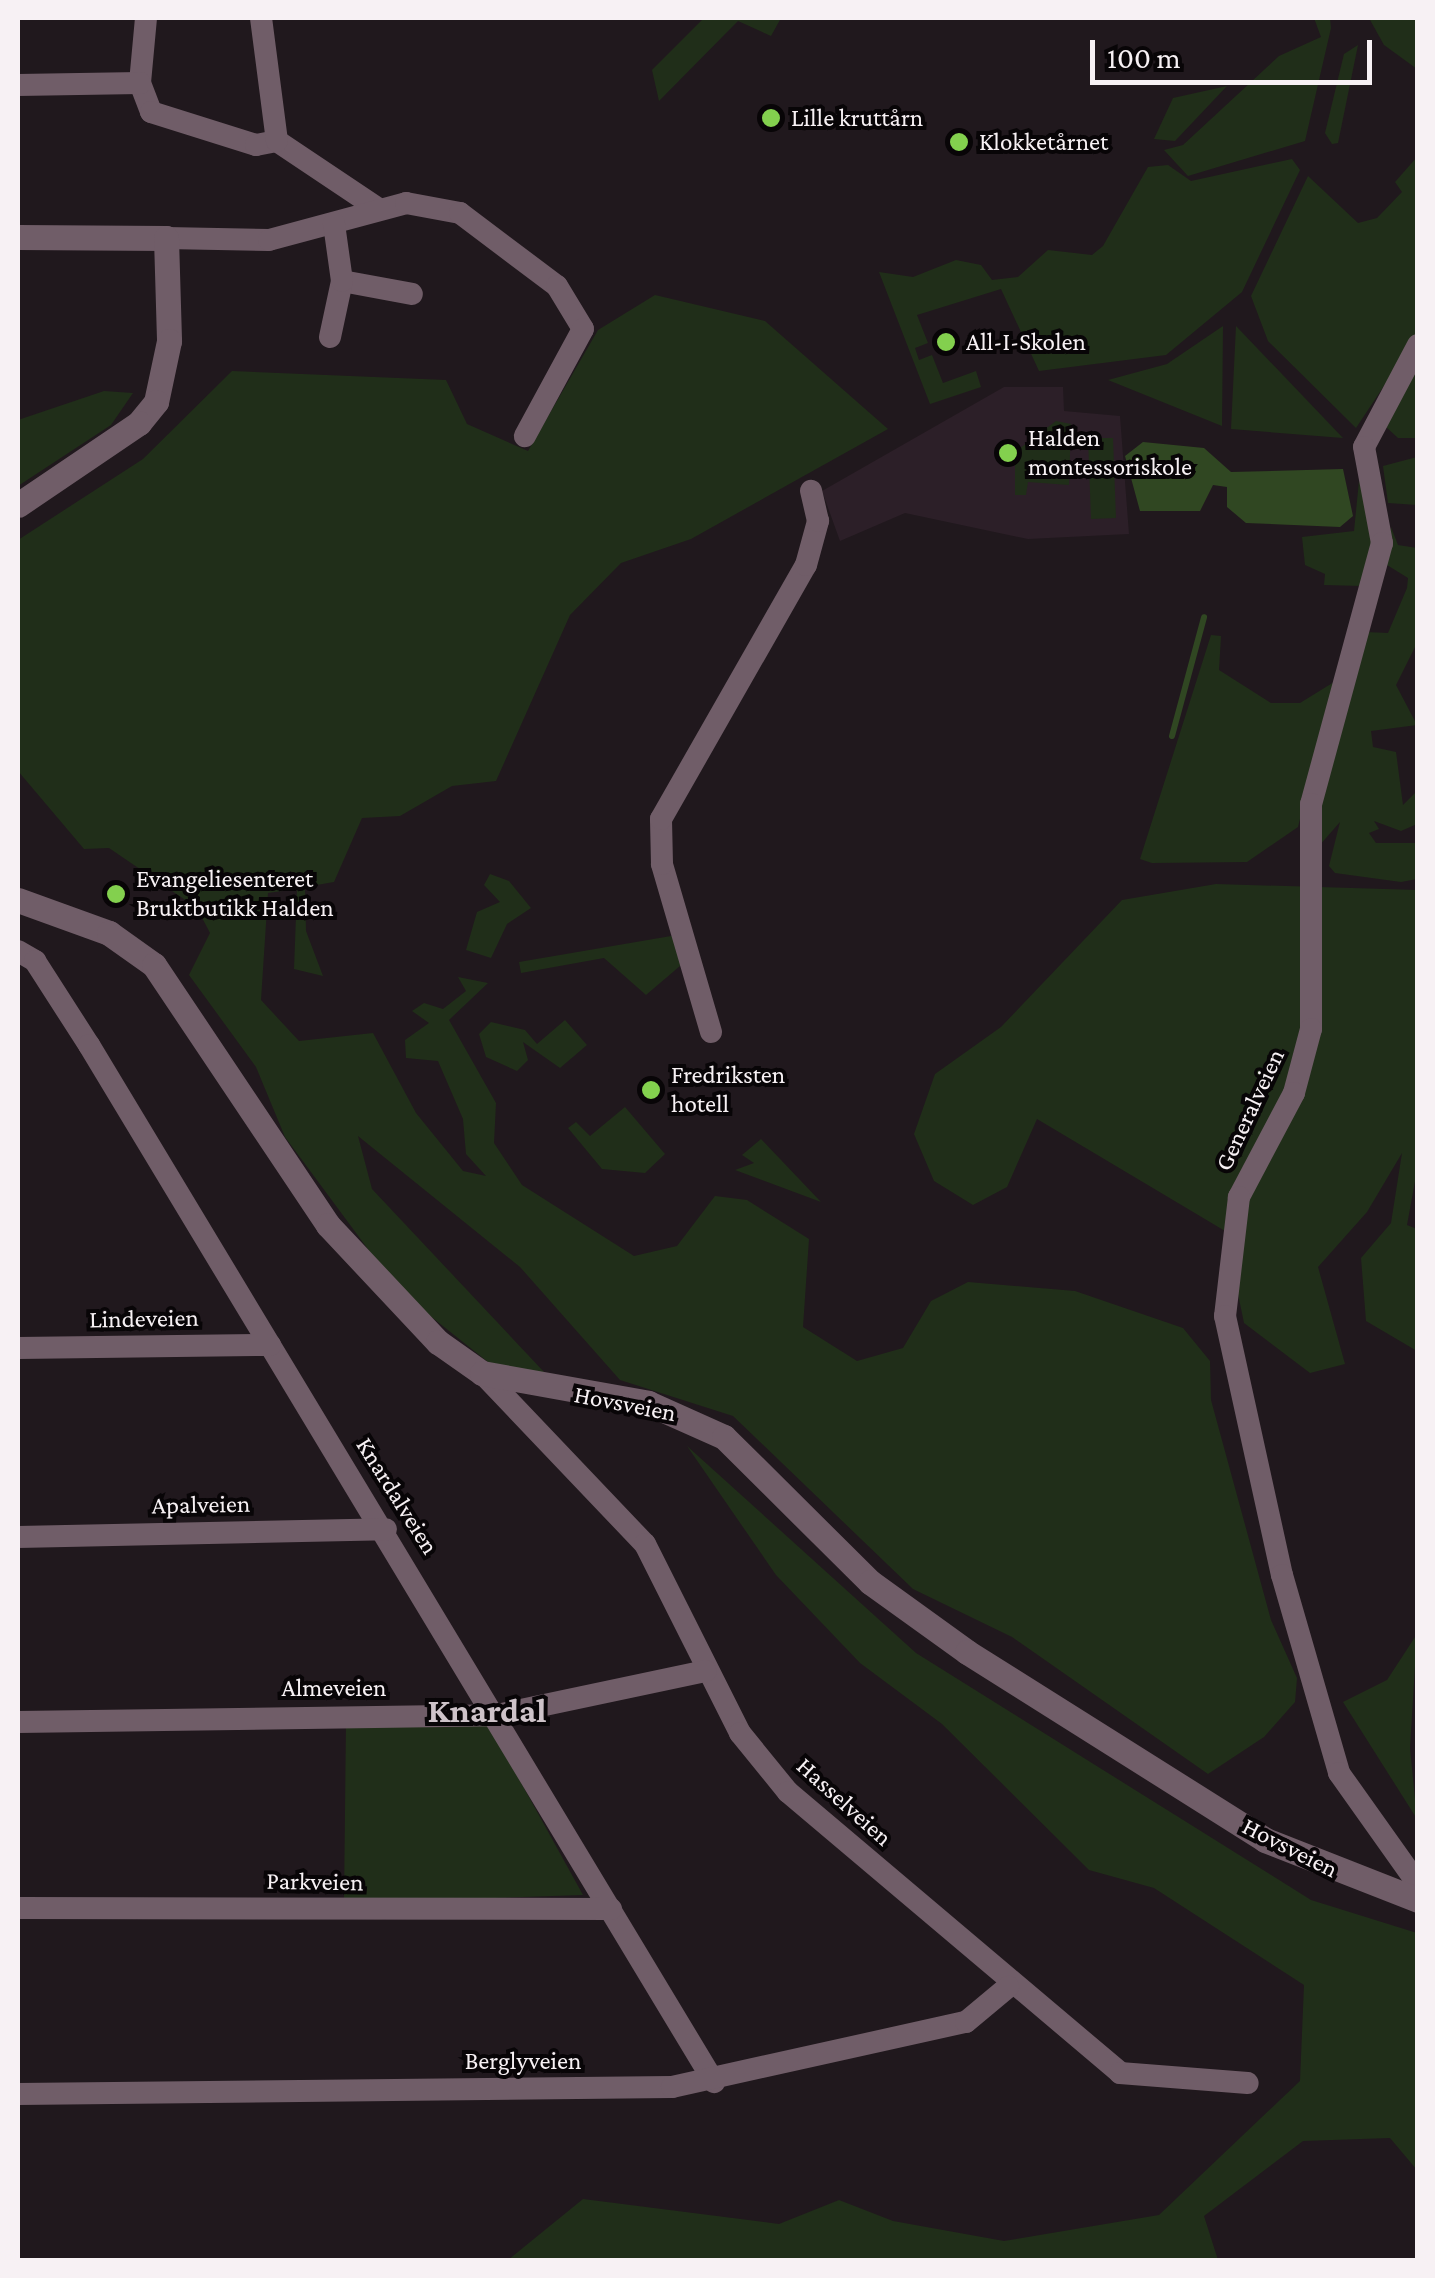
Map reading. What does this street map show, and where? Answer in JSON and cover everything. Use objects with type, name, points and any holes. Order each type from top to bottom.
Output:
[{"type":"street","points":[[146,18],[140,83],[150,112],[256,146],[277,141],[377,208]]},
{"type":"street","points":[[261,18],[277,141]]},
{"type":"street","points":[[18,85],[140,83]]},
{"type":"street","points":[[18,237],[268,240],[334,224],[377,208],[460,212],[574,304],[583,329],[525,436]]},
{"type":"street","points":[[330,337],[342,281],[334,224]]},
{"type":"street","points":[[18,505],[139,423],[165,373],[166,238]]},
{"type":"street","points":[[342,281],[412,294]]},
{"type":"street","name":"Generalveien","points":[[1418,345],[1364,448],[1382,543],[1312,804],[1312,1030],[1294,1093],[1239,1197],[1224,1316],[1282,1575],[1339,1773],[1418,1884]]},
{"type":"street","points":[[710,1032],[662,864],[660,819],[806,565],[818,521],[812,491]]},
{"type":"street","points":[[18,900],[109,933],[154,965],[362,1268],[482,1372]]},
{"type":"street","name":"Knardalveien","points":[[18,951],[48,980],[386,1529],[714,2082]]},
{"type":"street","name":"Lindeveien","points":[[18,1348],[270,1345]]},
{"type":"street","name":"Hasselveien","points":[[482,1372],[645,1544],[706,1671],[788,1792],[1008,1987],[1120,2073],[1248,2083]]},
{"type":"street","name":"Hovsveien","points":[[482,1372],[648,1403],[697,1422],[762,1471],[870,1582],[967,1652],[1265,1840],[1418,1900]]},
{"type":"street","name":"Apalveien","points":[[18,1537],[386,1529]]},
{"type":"street","name":"Almeveien","points":[[18,1722],[497,1715],[706,1671]]},
{"type":"street","name":"Parkveien","points":[[18,1908],[611,1909]]},
{"type":"street","name":"Berglyveien","points":[[18,2094],[714,2082],[966,2022],[1008,1987]]},
{"type":"shaded area","points":[[704,18],[781,18],[771,36],[738,21],[659,101],[652,70]]},
{"type":"shaded area","points":[[1314,18],[1330,18],[1331,28],[1305,141],[1188,176],[1164,150],[1183,145],[1279,56],[1321,37]]},
{"type":"shaded area","points":[[1369,18],[1417,18],[1417,69],[1384,45]]},
{"type":"shaded area","points":[[1358,45],[1338,143],[1332,144],[1325,133],[1344,54]]},
{"type":"shaded area","points":[[1227,86],[1175,141],[1154,139],[1173,98]]},
{"type":"shaded area","points":[[1417,157],[1417,336],[1356,428],[1268,341],[1251,296],[1308,176],[1358,223],[1377,218],[1402,192],[1395,182]]},
{"type":"shaded area","points":[[1292,159],[1300,170],[1242,292],[1166,355],[1039,371],[1001,289],[917,315],[928,343],[915,348],[919,360],[932,355],[943,383],[976,371],[981,387],[930,404],[879,272],[913,277],[956,260],[981,265],[992,280],[1018,277],[1048,250],[1092,255],[1103,246],[1148,167],[1168,165],[1191,181]]},
{"type":"shaded area","points":[[655,295],[765,321],[888,429],[691,539],[621,563],[570,615],[496,781],[452,786],[400,816],[362,818],[334,882],[305,887],[306,931],[323,976],[294,969],[297,889],[268,893],[261,1000],[299,1041],[373,1033],[416,1113],[463,1171],[486,1176],[466,1154],[463,1119],[438,1061],[406,1058],[405,1040],[429,1023],[412,1011],[424,1003],[443,1009],[466,991],[458,977],[488,983],[449,1020],[496,1103],[494,1143],[522,1185],[634,1256],[677,1246],[715,1196],[747,1200],[809,1239],[803,1327],[857,1361],[903,1348],[931,1301],[968,1282],[1075,1291],[1183,1328],[1210,1361],[1211,1400],[1271,1620],[1297,1678],[1295,1702],[1264,1737],[1208,1774],[1012,1637],[913,1589],[733,1416],[620,1380],[520,1267],[358,1136],[372,1189],[545,1373],[493,1366],[399,1291],[285,1137],[256,1067],[189,975],[210,933],[197,908],[109,848],[84,849],[18,771],[18,540],[143,459],[232,371],[446,380],[467,424],[528,451],[598,330]]},
{"type":"shaded area","points":[[1223,326],[1222,426],[1108,380],[1167,364]]},
{"type":"shaded area","points":[[1236,326],[1343,438],[1231,429]]},
{"type":"shaded area","points":[[1417,368],[1417,438],[1398,438],[1386,427]]},
{"type":"shaded area","name":"Halden montessoriskole","points":[[1004,387],[1063,387],[1064,411],[1120,416],[1129,534],[1028,539],[905,513],[840,541],[822,491]]},
{"type":"shaded area","points":[[104,391],[133,393],[111,425],[18,486],[18,420]]},
{"type":"shaded area","points":[[1056,421],[1071,424],[1069,485],[1028,482],[1026,495],[1015,495],[1015,452]]},
{"type":"shaded area","points":[[1088,438],[1113,438],[1116,518],[1091,519]]},
{"type":"shaded area","points":[[1143,442],[1204,448],[1231,472],[1343,469],[1353,516],[1340,527],[1246,523],[1227,507],[1227,487],[1213,485],[1200,511],[1140,511],[1125,456]]},
{"type":"shaded area","points":[[1417,457],[1417,505],[1388,503],[1383,466]]},
{"type":"shaded area","points":[[1360,471],[1374,549],[1362,586],[1324,585],[1325,574],[1305,565],[1302,537],[1354,531]]},
{"type":"shaded area","points":[[1391,527],[1398,545],[1417,548],[1417,643],[1396,685],[1417,725],[1371,731],[1373,747],[1396,752],[1403,805],[1417,791],[1417,824],[1401,831],[1374,821],[1379,829],[1369,833],[1376,843],[1417,843],[1417,879],[1401,882],[1335,873],[1329,866],[1340,822],[1319,846],[1318,804],[1365,632],[1388,633],[1407,588],[1408,578],[1387,565]]},
{"type":"shaded area","points":[[1211,635],[1221,636],[1219,670],[1271,703],[1300,703],[1334,682],[1298,827],[1247,862],[1152,863],[1140,859]]},
{"type":"shaded area","points":[[490,874],[509,881],[531,908],[507,924],[491,958],[466,950],[477,912],[500,902],[484,885]]},
{"type":"shaded area","points":[[1216,884],[1417,890],[1418,1165],[1407,1225],[1417,1229],[1417,1351],[1366,1321],[1361,1258],[1391,1223],[1402,1153],[1367,1212],[1318,1267],[1345,1364],[1310,1373],[1244,1323],[1225,1231],[1037,1119],[1007,1187],[973,1205],[934,1181],[914,1134],[935,1074],[1001,1027],[1122,900]]},
{"type":"shaded area","points":[[677,935],[687,960],[646,995],[604,958],[521,973],[519,962]]},
{"type":"shaded area","points":[[565,1020],[587,1045],[560,1068],[523,1042],[528,1060],[517,1071],[486,1057],[479,1034],[491,1022],[525,1030],[537,1044]]},
{"type":"shaded area","points":[[625,1107],[665,1154],[645,1173],[602,1169],[568,1128],[576,1122],[590,1136]]},
{"type":"shaded area","points":[[761,1139],[821,1202],[735,1170],[754,1163],[742,1155]]},
{"type":"shaded area","points":[[687,1446],[916,1653],[1311,1900],[1417,1933],[1417,2170],[1390,2138],[1303,2141],[1204,2216],[1218,2260],[508,2260],[583,2199],[779,2224],[839,2200],[893,2221],[1004,2241],[1159,2215],[1300,2081],[1304,1985],[1154,1888],[1089,1870],[942,1724],[860,1663],[776,1575]]},
{"type":"shaded area","points":[[1417,1634],[1410,1748],[1417,1819],[1343,1702],[1387,1680]]},
{"type":"shaded area","points":[[487,1721],[583,1895],[344,1903],[346,1723]]},
{"type":"waterway","points":[[1172,736],[1204,617]]},
{"type":"place","name":"Lille kruttårn","points":[[771,118]]},
{"type":"place","name":"Klokketårnet","points":[[959,142]]},
{"type":"place","name":"All-I-Skolen","points":[[946,342]]},
{"type":"place","name":"Halden montessoriskole","points":[[1008,453]]},
{"type":"place","name":"Evangeliesenteret Bruktbutikk Halden","points":[[116,894]]},
{"type":"place","name":"Fredriksten hotell","points":[[651,1090]]},
{"type":"district","name":"Knardal","points":[[487,1711]]}]
